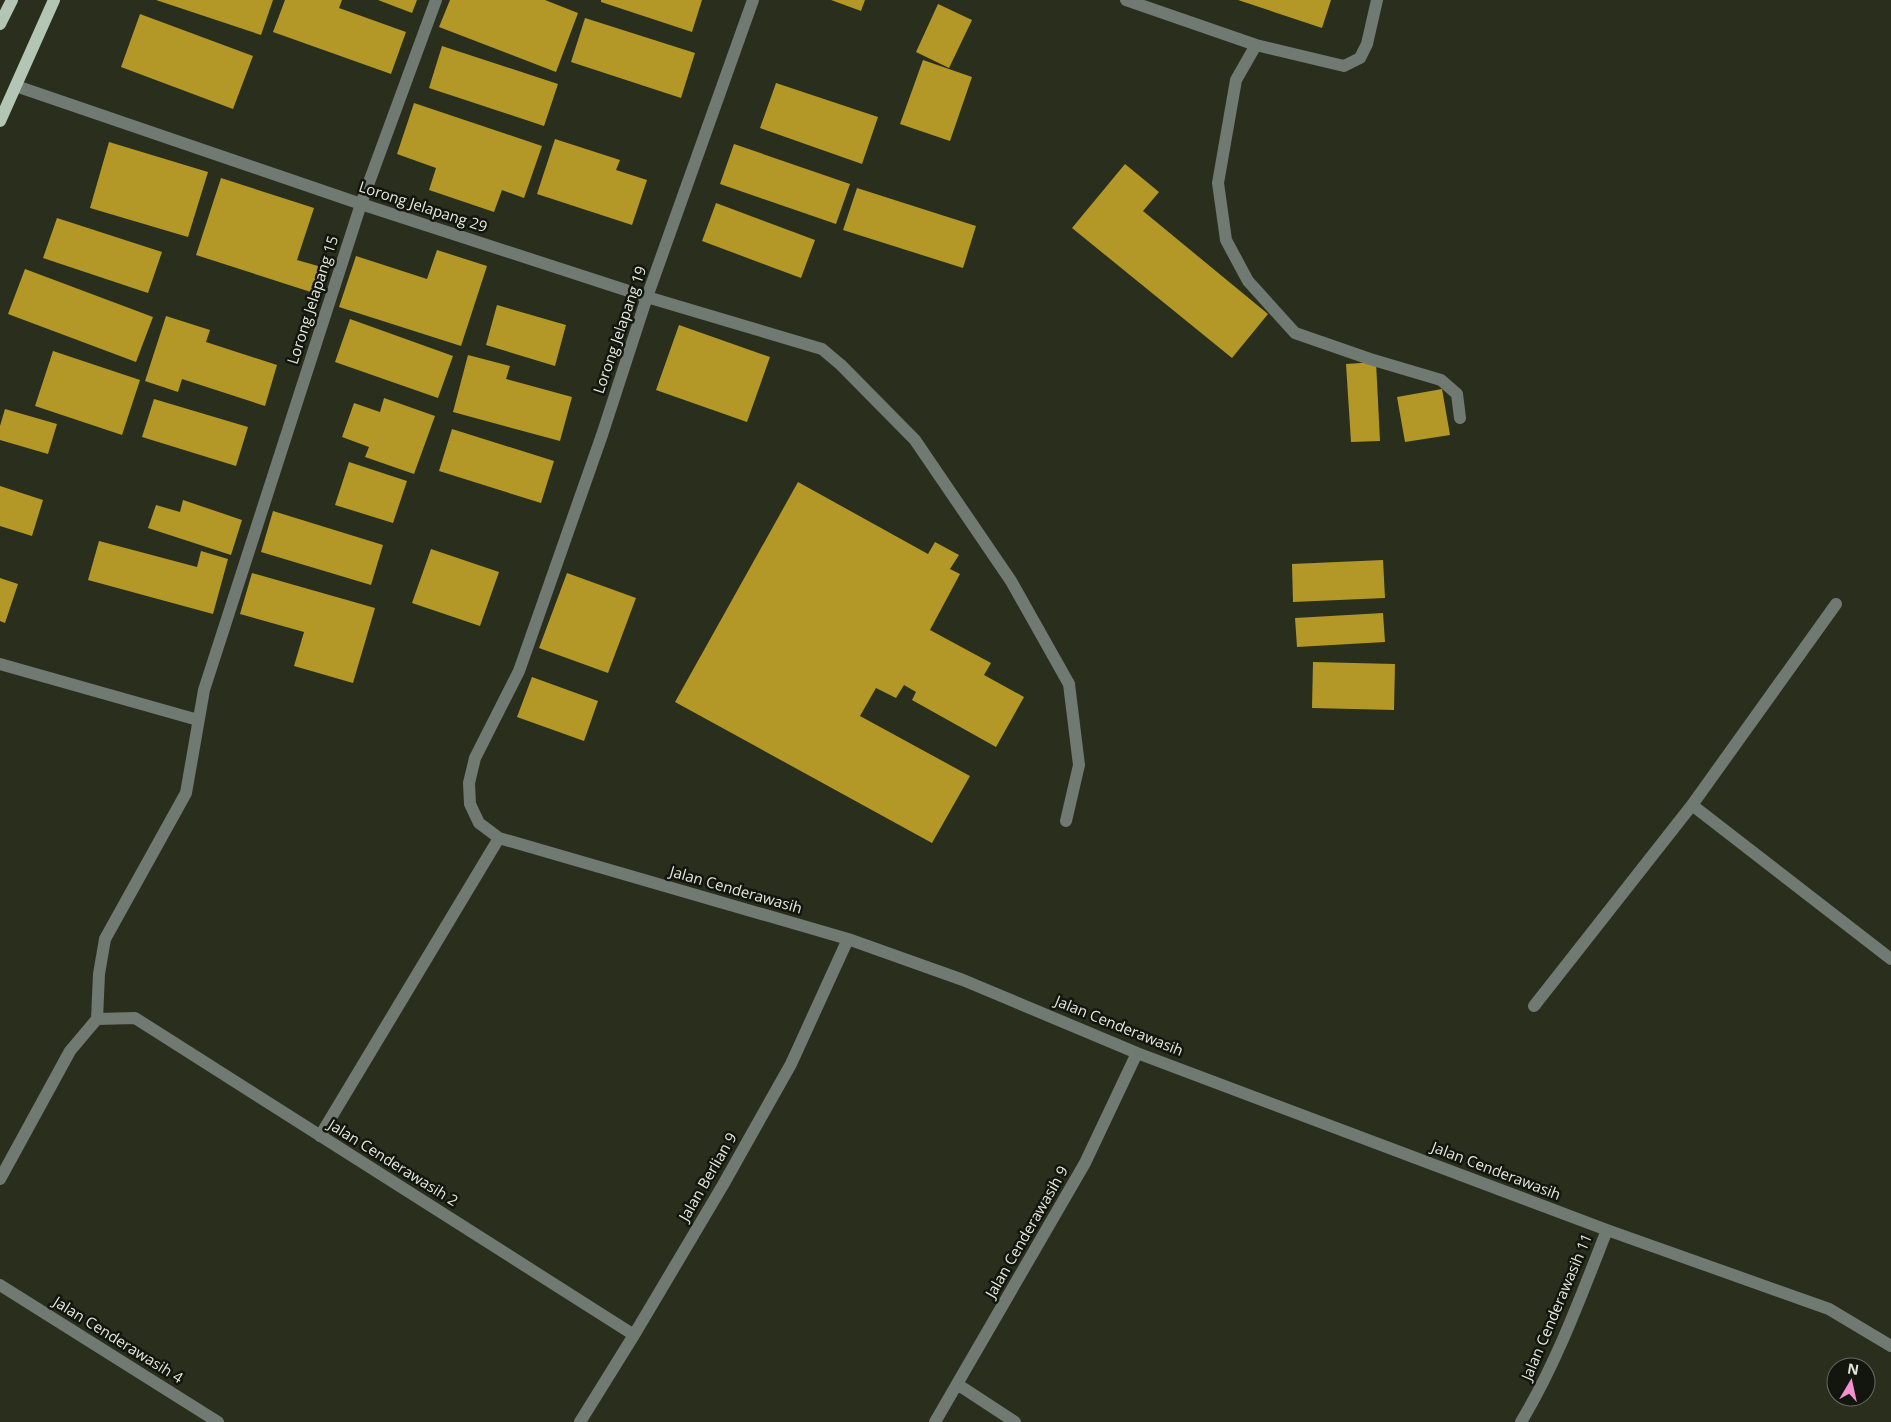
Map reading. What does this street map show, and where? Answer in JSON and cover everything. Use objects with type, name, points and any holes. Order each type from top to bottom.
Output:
[{"type":"main road","points":[[0,24],[12,0]]},
{"type":"main road","points":[[0,122],[54,0]]},
{"type":"street","name":"Lorong Jelapang 15","points":[[97,1019],[99,974],[105,939],[186,793],[204,690],[228,613],[362,204],[436,0]]},
{"type":"street","name":"Lorong Jelapang 19","points":[[519,671],[602,435],[647,297],[753,0]]},
{"type":"street","points":[[1126,0],[1256,45],[1344,66],[1360,58],[1366,44],[1377,0]]},
{"type":"street","points":[[1256,45],[1236,80],[1218,183],[1226,240],[1248,281],[1295,333],[1370,359],[1441,380],[1457,394],[1460,418]]},
{"type":"street","name":"Lorong Jelapang 29","points":[[16,86],[362,204],[647,297],[822,349],[841,364],[915,440],[1011,581],[1069,684],[1079,765],[1066,821]]},
{"type":"street","points":[[1534,1006],[1692,805],[1836,604]]},
{"type":"street","points":[[0,664],[198,720]]},
{"type":"street","name":"Jalan Cenderawasih","points":[[519,671],[474,758],[469,782],[470,804],[479,823],[499,838],[848,939],[963,980],[1137,1053],[1607,1230],[1829,1309],[1891,1346]]},
{"type":"street","points":[[1692,805],[1891,959]]},
{"type":"street","points":[[320,1136],[499,838]]},
{"type":"street","name":"Jalan Berlian 9","points":[[580,1422],[634,1335],[722,1185],[790,1064],[848,939]]},
{"type":"street","name":"Jalan Cenderawasih 2","points":[[97,1019],[135,1018],[634,1335]]},
{"type":"street","points":[[0,1179],[70,1051],[97,1019]]},
{"type":"street","name":"Jalan Cenderawasih 9","points":[[935,1422],[1085,1163],[1137,1053]]},
{"type":"street","name":"Jalan Cenderawasih 11","points":[[1521,1422],[1539,1392],[1569,1326],[1607,1230]]},
{"type":"street","name":"Jalan Cenderawasih 4","points":[[0,1285],[218,1422]]},
{"type":"street","points":[[957,1384],[1015,1422]]},
{"type":"building","points":[[156,0],[273,0],[261,35]]},
{"type":"building","points":[[285,0],[342,0],[339,8],[406,32],[391,74],[273,32]]},
{"type":"building","points":[[378,0],[417,0],[412,13]]},
{"type":"building","points":[[450,0],[545,0],[578,13],[556,72],[439,27]]},
{"type":"building","points":[[601,0],[702,0],[692,32],[601,2]]},
{"type":"building","points":[[831,0],[865,0],[861,11]]},
{"type":"building","points":[[1238,0],[1331,0],[1322,28]]},
{"type":"building","points":[[938,4],[972,20],[949,68],[916,52]]},
{"type":"building","points":[[140,14],[253,56],[233,109],[121,67]]},
{"type":"building","points":[[585,18],[695,53],[681,98],[571,62]]},
{"type":"building","points":[[442,46],[558,84],[544,126],[429,88]]},
{"type":"building","points":[[923,60],[972,77],[950,141],[900,124]]},
{"type":"building","points":[[776,83],[878,117],[862,164],[760,128]]},
{"type":"building","points":[[414,103],[542,146],[524,198],[502,190],[494,212],[429,190],[436,168],[397,154]]},
{"type":"building","points":[[555,139],[620,160],[616,170],[647,180],[632,225],[537,194]]},
{"type":"building","points":[[109,142],[208,172],[188,237],[90,208]]},
{"type":"building","points":[[734,144],[850,184],[836,224],[720,184]]},
{"type":"building","points":[[1125,164],[1159,192],[1143,211],[1268,314],[1232,358],[1072,228]]},
{"type":"building","points":[[221,178],[314,208],[297,260],[325,268],[317,294],[196,255]]},
{"type":"building","points":[[857,188],[976,226],[963,268],[843,230]]},
{"type":"building","points":[[716,203],[815,240],[801,278],[702,241]]},
{"type":"building","points":[[57,218],[162,252],[148,293],[43,258]]},
{"type":"building","points":[[437,250],[487,266],[461,346],[339,307],[356,256],[427,279]]},
{"type":"building","points":[[25,269],[153,317],[136,362],[8,314]]},
{"type":"building","points":[[497,305],[566,325],[555,366],[486,345]]},
{"type":"building","points":[[166,316],[210,330],[206,342],[277,365],[265,406],[182,379],[178,392],[145,381]]},
{"type":"building","points":[[350,319],[453,356],[438,398],[335,362]]},
{"type":"building","points":[[679,325],[770,357],[747,422],[656,390]]},
{"type":"building","points":[[53,351],[140,380],[122,435],[35,406]]},
{"type":"building","points":[[468,355],[510,366],[506,379],[572,397],[560,441],[453,412]]},
{"type":"building","points":[[1376,362],[1380,441],[1351,442],[1346,364]]},
{"type":"building","points":[[1442,389],[1450,435],[1405,442],[1397,397]]},
{"type":"building","points":[[384,398],[435,416],[414,474],[365,457],[369,447],[342,437],[354,403],[380,412]]},
{"type":"building","points":[[154,399],[248,427],[236,466],[142,437]]},
{"type":"building","points":[[5,409],[57,424],[48,454],[0,440],[0,426]]},
{"type":"building","points":[[452,429],[554,461],[541,503],[439,471]]},
{"type":"building","points":[[349,462],[407,481],[393,523],[335,505]]},
{"type":"building","points":[[798,482],[928,554],[935,542],[959,555],[950,569],[960,574],[930,630],[991,663],[984,675],[1024,697],[996,747],[912,700],[916,692],[904,685],[896,698],[876,688],[860,716],[970,776],[932,843],[675,702]]},
{"type":"building","points":[[0,486],[43,500],[32,536],[0,526]]},
{"type":"building","points":[[183,500],[242,520],[231,555],[148,528],[156,505],[180,512]]},
{"type":"building","points":[[273,511],[383,545],[371,585],[261,552]]},
{"type":"building","points":[[99,541],[197,567],[201,551],[228,559],[213,614],[88,580]]},
{"type":"building","points":[[431,549],[499,572],[480,626],[412,603]]},
{"type":"building","points":[[1383,560],[1385,598],[1293,602],[1292,564]]},
{"type":"building","points":[[252,573],[375,608],[353,683],[294,666],[304,632],[240,614]]},
{"type":"building","points":[[567,573],[636,598],[608,673],[539,648]]},
{"type":"building","points":[[0,578],[18,584],[5,623],[0,621]]},
{"type":"building","points":[[1383,613],[1385,642],[1297,647],[1295,618]]},
{"type":"building","points":[[1313,662],[1395,664],[1394,710],[1312,708]]},
{"type":"building","points":[[532,677],[598,701],[584,741],[517,717]]}]
